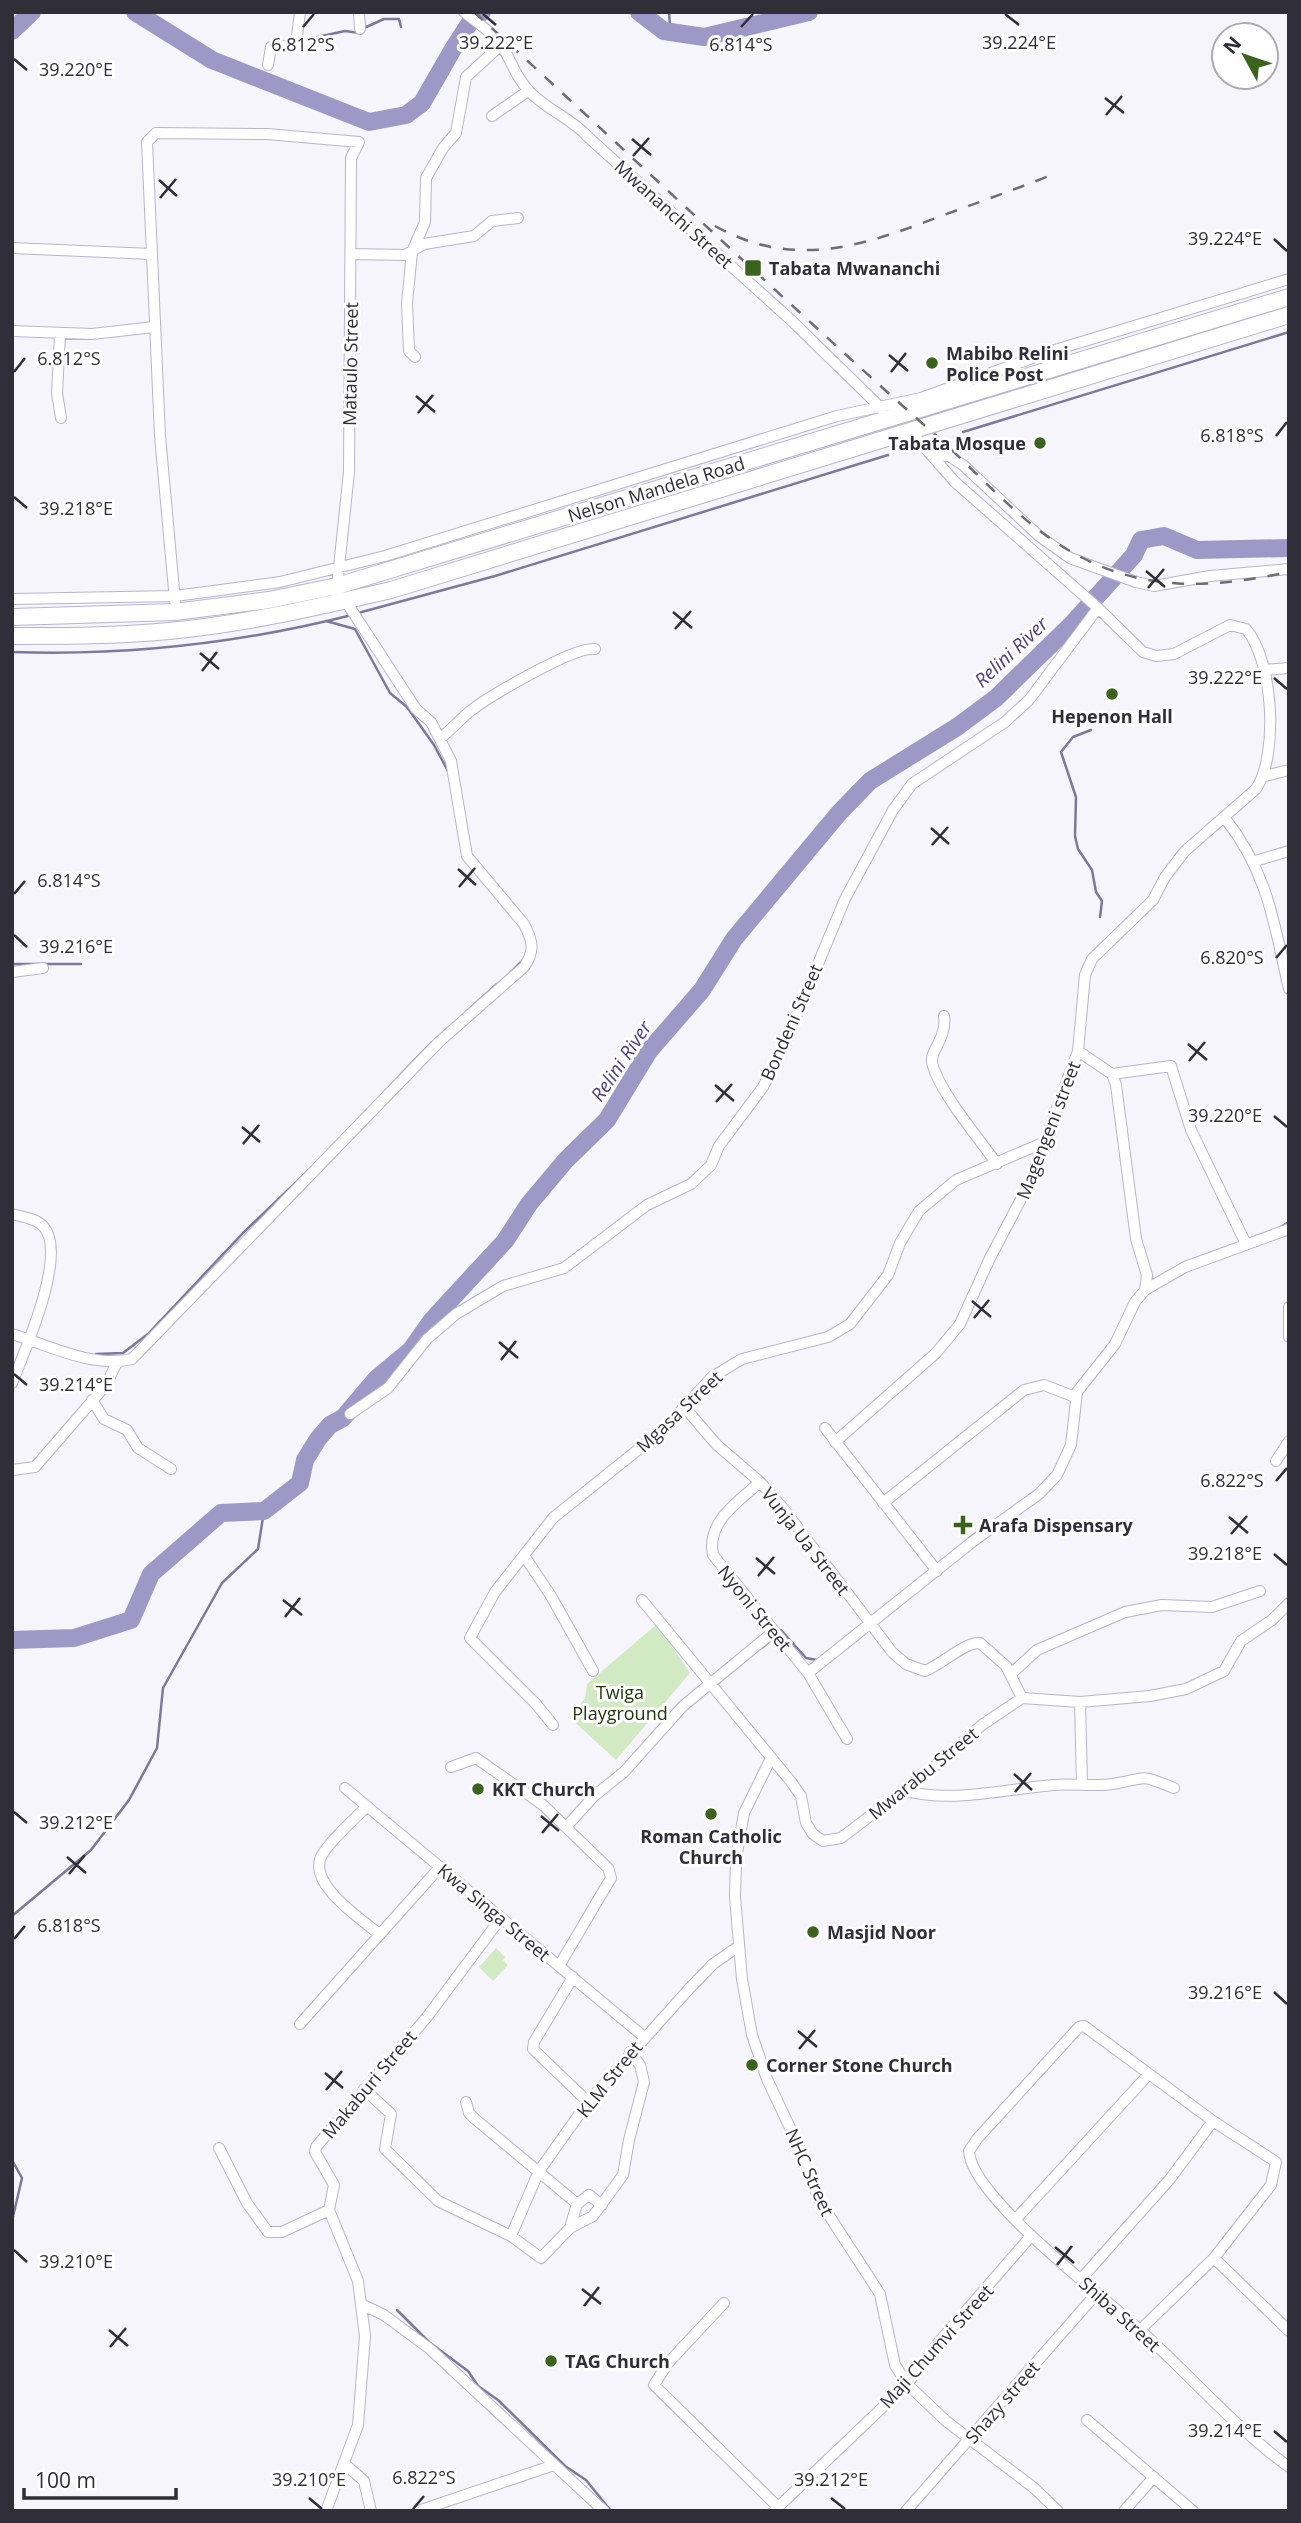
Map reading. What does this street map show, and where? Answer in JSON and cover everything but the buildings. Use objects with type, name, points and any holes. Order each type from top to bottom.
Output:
[{"type":"main road","name":"Nelson Mandela Road","points":[[12,636],[110,635],[170,631],[272,616],[884,411],[1289,297]]},
{"type":"main road","name":"Nelson Mandela Road","points":[[12,617],[341,593],[484,562],[1289,315]]},
{"type":"street","points":[[268,65],[271,47],[296,45],[300,12]]},
{"type":"street","points":[[359,12],[360,29]]},
{"type":"street","name":"Mwananchi Street","points":[[464,12],[501,45],[510,65],[528,91],[558,116],[581,127],[588,137],[772,302],[884,411]]},
{"type":"street","points":[[415,358],[409,351],[407,303],[412,252],[425,222],[426,178],[443,148],[456,133],[466,76],[501,45]]},
{"type":"street","points":[[492,116],[528,91]]},
{"type":"street","name":"Mataulo Street","points":[[152,254],[147,142],[154,134],[267,134],[359,142],[351,158],[349,472],[338,567],[341,593]]},
{"type":"street","points":[[351,254],[399,256],[424,244],[474,236],[492,221],[518,218]]},
{"type":"street","points":[[12,248],[152,254],[162,463],[175,604]]},
{"type":"street","points":[[12,599],[134,599],[175,604],[280,582],[468,531],[884,411],[1055,349],[1289,279]]},
{"type":"street","points":[[12,331],[60,334],[154,327]]},
{"type":"street","points":[[60,334],[57,393],[61,418]]},
{"type":"street","points":[[911,432],[955,482],[1097,606],[1136,647],[1156,656],[1174,654],[1230,625],[1241,626],[1250,633],[1264,670],[1269,708],[1265,776],[1289,770]]},
{"type":"street","points":[[932,455],[948,456],[963,465],[1039,536],[1070,558],[1136,582],[1154,586],[1210,576],[1289,569]]},
{"type":"street","points":[[12,1334],[66,1354],[117,1362],[132,1359],[439,1042],[524,967],[532,956],[530,936],[524,924],[467,856],[459,798],[441,738],[431,722],[416,709],[341,593]]},
{"type":"street","name":"Bondeni Street","points":[[350,1414],[388,1388],[427,1339],[456,1314],[503,1286],[564,1268],[647,1205],[691,1184],[711,1165],[719,1146],[763,1087],[789,1036],[845,899],[912,783],[1005,722],[1029,700],[1097,606]]},
{"type":"street","points":[[441,738],[470,712],[515,684],[581,648],[594,649]]},
{"type":"street","points":[[1264,670],[1289,668]]},
{"type":"street","name":"Magengeni street","points":[[835,1442],[952,1337],[1029,1184],[1045,1142],[1078,1051],[1085,975],[1092,959],[1153,900],[1165,877],[1185,851],[1256,789],[1265,776]]},
{"type":"street","points":[[1224,817],[1255,861],[1264,883],[1289,989]]},
{"type":"street","points":[[1255,861],[1289,851]]},
{"type":"street","points":[[12,972],[43,968]]},
{"type":"street","points":[[944,1016],[946,1028],[932,1062],[947,1092],[997,1164]]},
{"type":"street","points":[[1078,1051],[1112,1074],[1117,1090],[1139,1257],[1147,1275],[1145,1290]]},
{"type":"street","points":[[1112,1074],[1171,1066],[1191,1130],[1245,1242]]},
{"type":"street","name":"Mgasa Street","points":[[553,1725],[536,1703],[470,1638],[495,1592],[565,1506],[686,1409],[712,1377],[725,1367],[760,1353],[828,1336],[850,1324],[888,1275],[900,1243],[919,1211],[956,1180],[1045,1142]]},
{"type":"street","points":[[12,1214],[35,1220],[43,1226],[51,1242],[43,1302],[12,1383]]},
{"type":"street","points":[[808,1673],[1039,1494],[1057,1475],[1070,1445],[1075,1397],[1082,1383],[1115,1344],[1135,1302],[1145,1290],[1185,1267],[1245,1242],[1288,1232]]},
{"type":"street","points":[[1289,1307],[1289,1337]]},
{"type":"street","points":[[12,1470],[35,1467],[106,1385],[117,1362]]},
{"type":"street","points":[[883,1503],[1024,1390],[1044,1385],[1075,1397]]},
{"type":"street","points":[[92,1400],[104,1419],[127,1430],[138,1448],[171,1469]]},
{"type":"street","name":"Vunja Ua Street","points":[[686,1409],[717,1446],[760,1482],[803,1532],[836,1583],[872,1623],[892,1652],[906,1664],[925,1671],[943,1664],[975,1642],[991,1651],[1011,1674]]},
{"type":"street","points":[[825,1428],[937,1571]]},
{"type":"street","points":[[1276,1461],[1289,1441]]},
{"type":"street","name":"Nyoni Street","points":[[760,1482],[717,1525],[711,1536],[711,1546],[724,1571],[808,1673],[847,1739]]},
{"type":"street","points":[[525,1557],[551,1596],[593,1671]]},
{"type":"street","points":[[1260,1591],[1212,1607],[1162,1605],[1125,1612],[1037,1650],[1011,1674],[1022,1698],[1080,1702],[1160,1695],[1195,1686],[1224,1671],[1241,1641],[1274,1619],[1289,1603]]},
{"type":"street","name":"Mwarabu Street","points":[[642,1600],[801,1796],[808,1829],[823,1840],[841,1838],[982,1725],[1022,1698]]},
{"type":"street","points":[[567,1826],[594,1796],[624,1772],[683,1706],[773,1632]]},
{"type":"street","points":[[1080,1702],[1082,1784]]},
{"type":"street","points":[[451,1767],[476,1758],[543,1805],[601,1858],[611,1878],[559,1966]]},
{"type":"street","name":"NHC Street","points":[[771,1758],[744,1813],[736,1859],[739,1946],[752,2035],[767,2079],[800,2149],[819,2200],[880,2294],[895,2365],[906,2385],[928,2406],[1034,2488],[1058,2511]]},
{"type":"street","points":[[903,1790],[937,1794],[1112,1784],[1144,1776],[1174,1788]]},
{"type":"street","name":"Kwa Singa Street","points":[[345,1788],[643,2036]]},
{"type":"street","points":[[367,1806],[323,1853],[317,1868],[323,1884],[379,1934]]},
{"type":"street","points":[[300,2024],[440,1867]]},
{"type":"street","name":"Makaburi Street","points":[[326,2511],[346,2465],[361,2410],[365,2336],[358,2281],[329,2210],[334,2185],[315,2152],[316,2147],[427,2017],[501,1918]]},
{"type":"street","name":"KLM Street","points":[[511,2236],[539,2171],[588,2102],[643,2036],[713,1964],[739,1946]]},
{"type":"street","points":[[573,1977],[534,2042],[533,2049],[588,2102]]},
{"type":"street","name":"Shiba Street","points":[[1149,2074],[1084,2026],[1076,2030],[969,2151],[973,2170],[1031,2236],[1288,2464]]},
{"type":"street","points":[[364,2089],[391,2114],[384,2144],[387,2152],[438,2201],[511,2236],[541,2258],[570,2228],[587,2221],[624,2175],[629,2140],[644,2082],[640,2065],[630,2052]]},
{"type":"street","points":[[1016,2219],[1149,2074],[1213,2121],[1276,2162],[1277,2168],[1265,2194],[1214,2258],[1140,2330]]},
{"type":"street","points":[[466,2102],[469,2113],[475,2119],[577,2204]]},
{"type":"street","points":[[1081,2279],[1170,2179],[1213,2121]]},
{"type":"street","points":[[219,2148],[247,2203],[268,2232],[282,2232],[329,2210]]},
{"type":"street","points":[[570,2228],[577,2204],[589,2195],[602,2205]]},
{"type":"street","name":"Maji Chumvi Street","points":[[776,2509],[906,2385],[939,2342],[1031,2236]]},
{"type":"street","points":[[1214,2258],[1289,2331]]},
{"type":"street","name":"Shazy street","points":[[906,2511],[971,2440],[1097,2293]]},
{"type":"street","points":[[724,2303],[668,2363],[654,2385],[776,2509]]},
{"type":"street","points":[[363,2305],[384,2315],[430,2349],[604,2511]]},
{"type":"street","points":[[1087,2420],[1193,2511]]},
{"type":"street","points":[[346,2465],[365,2481],[371,2511]]},
{"type":"street","points":[[418,2511],[554,2465]]},
{"type":"street","points":[[1124,2511],[1154,2477]]},
{"type":"green space","name":"Twiga Playground","points":[[657,1624],[690,1673],[616,1760],[570,1718],[585,1698],[587,1684]]},
{"type":"green space","points":[[496,1948],[505,1957],[503,1960],[508,1965],[493,1981],[479,1967]]},
{"type":"waterway","points":[[12,31],[32,12]]},
{"type":"waterway","points":[[135,12],[212,60],[369,122],[406,115],[422,103],[469,24],[482,12]]},
{"type":"waterway","points":[[639,12],[664,31],[704,37],[809,12]]},
{"type":"waterway","points":[[664,31],[670,26],[669,12]]},
{"type":"waterway","points":[[364,28],[384,19],[399,19],[401,27]]},
{"type":"waterway","points":[[299,41],[345,31],[360,33]]},
{"type":"waterway","points":[[963,432],[1289,332]]},
{"type":"waterway","points":[[358,613],[495,576],[888,455]]},
{"type":"waterway","name":"Relini River","points":[[12,1640],[74,1638],[131,1620],[151,1574],[221,1513],[264,1511],[300,1483],[305,1460],[318,1439],[330,1425],[343,1418],[376,1379],[411,1350],[432,1320],[505,1241],[529,1204],[566,1160],[607,1120],[649,1051],[702,990],[734,939],[839,813],[870,781],[957,727],[996,698],[1072,624],[1134,555],[1141,540],[1164,536],[1197,550],[1289,548]]},
{"type":"waterway","points":[[12,652],[98,652],[184,646],[268,633],[352,615]]},
{"type":"waterway","points":[[326,621],[355,629],[390,693],[407,707],[434,745],[448,771]]},
{"type":"waterway","points":[[1091,730],[1073,737],[1061,752],[1076,797],[1075,836],[1078,849],[1092,870],[1096,892],[1102,901],[1100,917]]},
{"type":"waterway","points":[[510,973],[523,960]]},
{"type":"waterway","points":[[12,964],[81,964]]},
{"type":"waterway","points":[[466,1012],[497,984]]},
{"type":"waterway","points":[[400,1075],[432,1042]]},
{"type":"waterway","points":[[96,1354],[123,1353],[148,1334],[243,1233],[311,1168]]},
{"type":"waterway","points":[[1277,1229],[1289,1222]]},
{"type":"waterway","points":[[12,1916],[91,1850],[129,1800],[157,1748],[163,1688],[222,1583],[258,1549],[264,1511]]},
{"type":"waterway","points":[[969,1538],[1001,1516]]},
{"type":"waterway","points":[[781,1630],[806,1658],[817,1660]]},
{"type":"waterway","points":[[763,1647],[772,1639]]},
{"type":"waterway","points":[[12,2160],[22,2178],[12,2221]]},
{"type":"waterway","points":[[12,2296],[12,2309]]},
{"type":"waterway","points":[[397,2310],[429,2342],[468,2371],[478,2386],[498,2400],[565,2466],[586,2480],[611,2511]]},
{"type":"railway","points":[[474,12],[1008,504],[1044,534],[1083,558],[1109,569],[1159,582],[1210,583],[1289,572]]},
{"type":"railway","points":[[715,226],[744,239],[773,247],[828,249],[856,244],[912,227],[1057,173]]},
{"type":"place","name":"Tabata Mwananchi","points":[[753,268]]},
{"type":"place","name":"Mabibo Relini Police Post","points":[[932,363]]},
{"type":"place","name":"Tabata Mosque","points":[[1040,443]]},
{"type":"place","name":"Hepenon Hall","points":[[1112,694]]},
{"type":"place","name":"Arafa Dispensary","points":[[963,1525]]},
{"type":"place","name":"KKT Church","points":[[478,1789]]},
{"type":"place","name":"Roman Catholic Church","points":[[711,1814]]},
{"type":"place","name":"Masjid Noor","points":[[813,1932]]},
{"type":"place","name":"Corner Stone Church","points":[[752,2065]]},
{"type":"place","name":"TAG Church","points":[[551,2361]]}]
